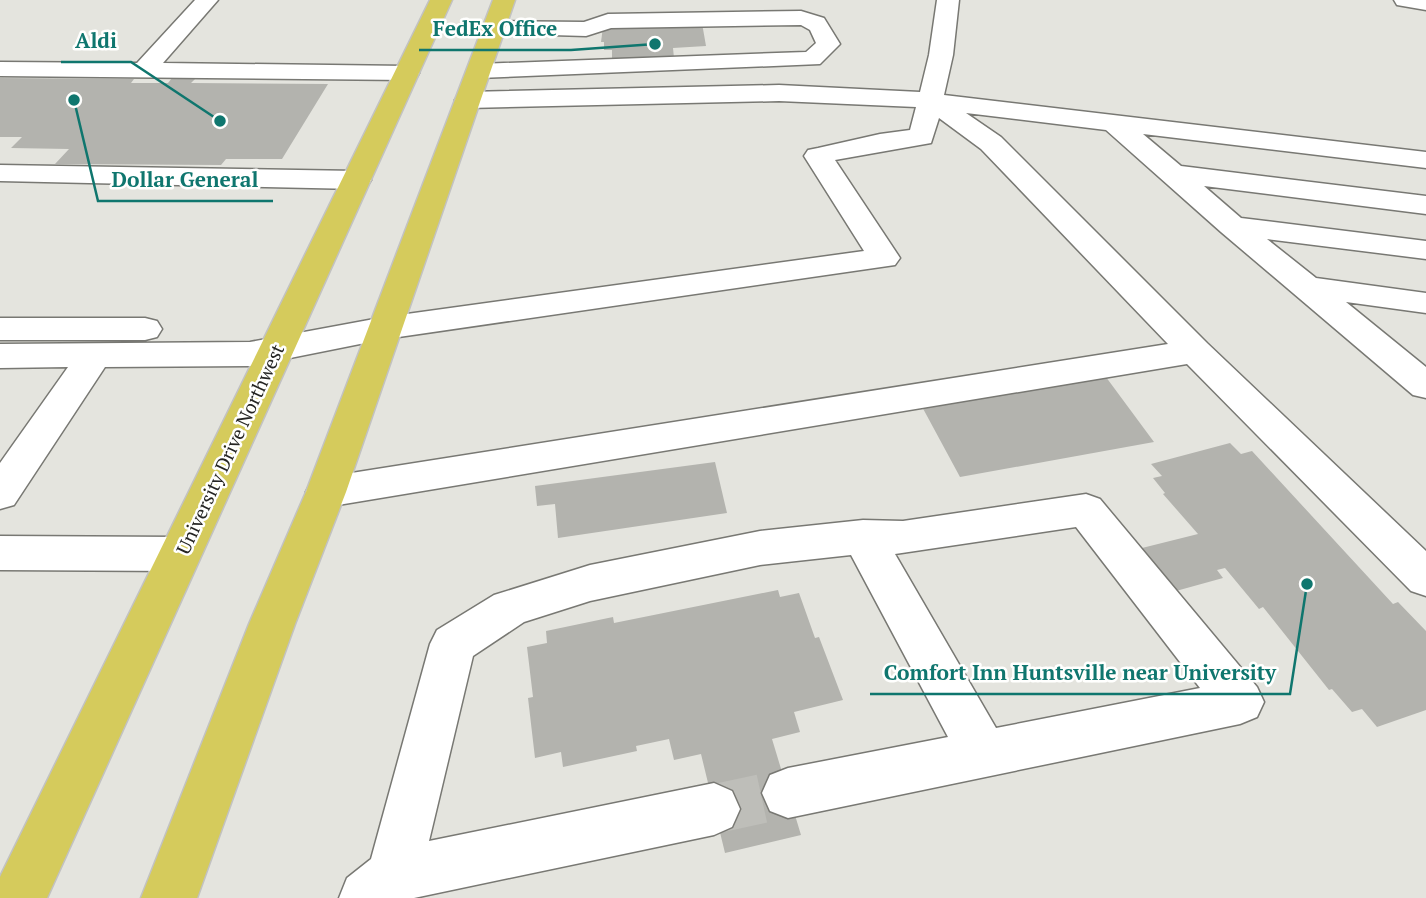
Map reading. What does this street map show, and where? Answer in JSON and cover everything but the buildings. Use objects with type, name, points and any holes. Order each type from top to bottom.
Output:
[{"type":"highway","name":"University Drive Northwest","points":[[19,898],[441,0]]},
{"type":"highway","points":[[169,898],[272,624],[326,492],[499,13]]},
{"type":"lane","points":[[143,71],[207,0]]},
{"type":"lane","points":[[499,13],[590,13],[769,0]]},
{"type":"lane","points":[[0,329],[282,340],[884,258],[818,156],[880,142],[922,137],[932,100],[948,0]]},
{"type":"lane","points":[[1405,0],[1426,3]]},
{"type":"lane","points":[[581,69],[590,13]]},
{"type":"lane","points":[[474,85],[581,69],[812,59],[828,44],[820,25],[811,19],[608,21],[590,13]]},
{"type":"lane","points":[[0,69],[407,73]]},
{"type":"lane","points":[[474,85],[932,100],[1426,160]]},
{"type":"lane","points":[[932,100],[991,144],[1195,351],[1426,578]]},
{"type":"lane","points":[[1113,122],[1232,226],[1426,386]]},
{"type":"lane","points":[[0,173],[357,180]]},
{"type":"lane","points":[[1173,174],[1426,205]]},
{"type":"lane","points":[[1232,226],[1426,250]]},
{"type":"lane","points":[[1306,287],[1426,303]]},
{"type":"lane","points":[[0,356],[250,354],[282,340]]},
{"type":"lane","points":[[326,492],[1195,351]]},
{"type":"lane","points":[[1385,353],[1426,359]]},
{"type":"lane","points":[[0,495],[95,355]]},
{"type":"lane","points":[[714,809],[380,887],[453,644],[509,608],[590,583],[760,548],[863,537],[903,538],[1086,510],[1240,702],[788,793]]},
{"type":"lane","points":[[863,537],[984,753]]},
{"type":"lane","points":[[0,553],[180,554]]},
{"type":"tunnel","points":[[714,809],[788,793]]},
{"type":"place","name":"FedEx Office","points":[[655,44]]},
{"type":"place","name":"Dollar General","points":[[74,100]]},
{"type":"place","name":"Aldi","points":[[220,121]]},
{"type":"place","name":"Comfort Inn Huntsville near University","points":[[1307,584]]}]
